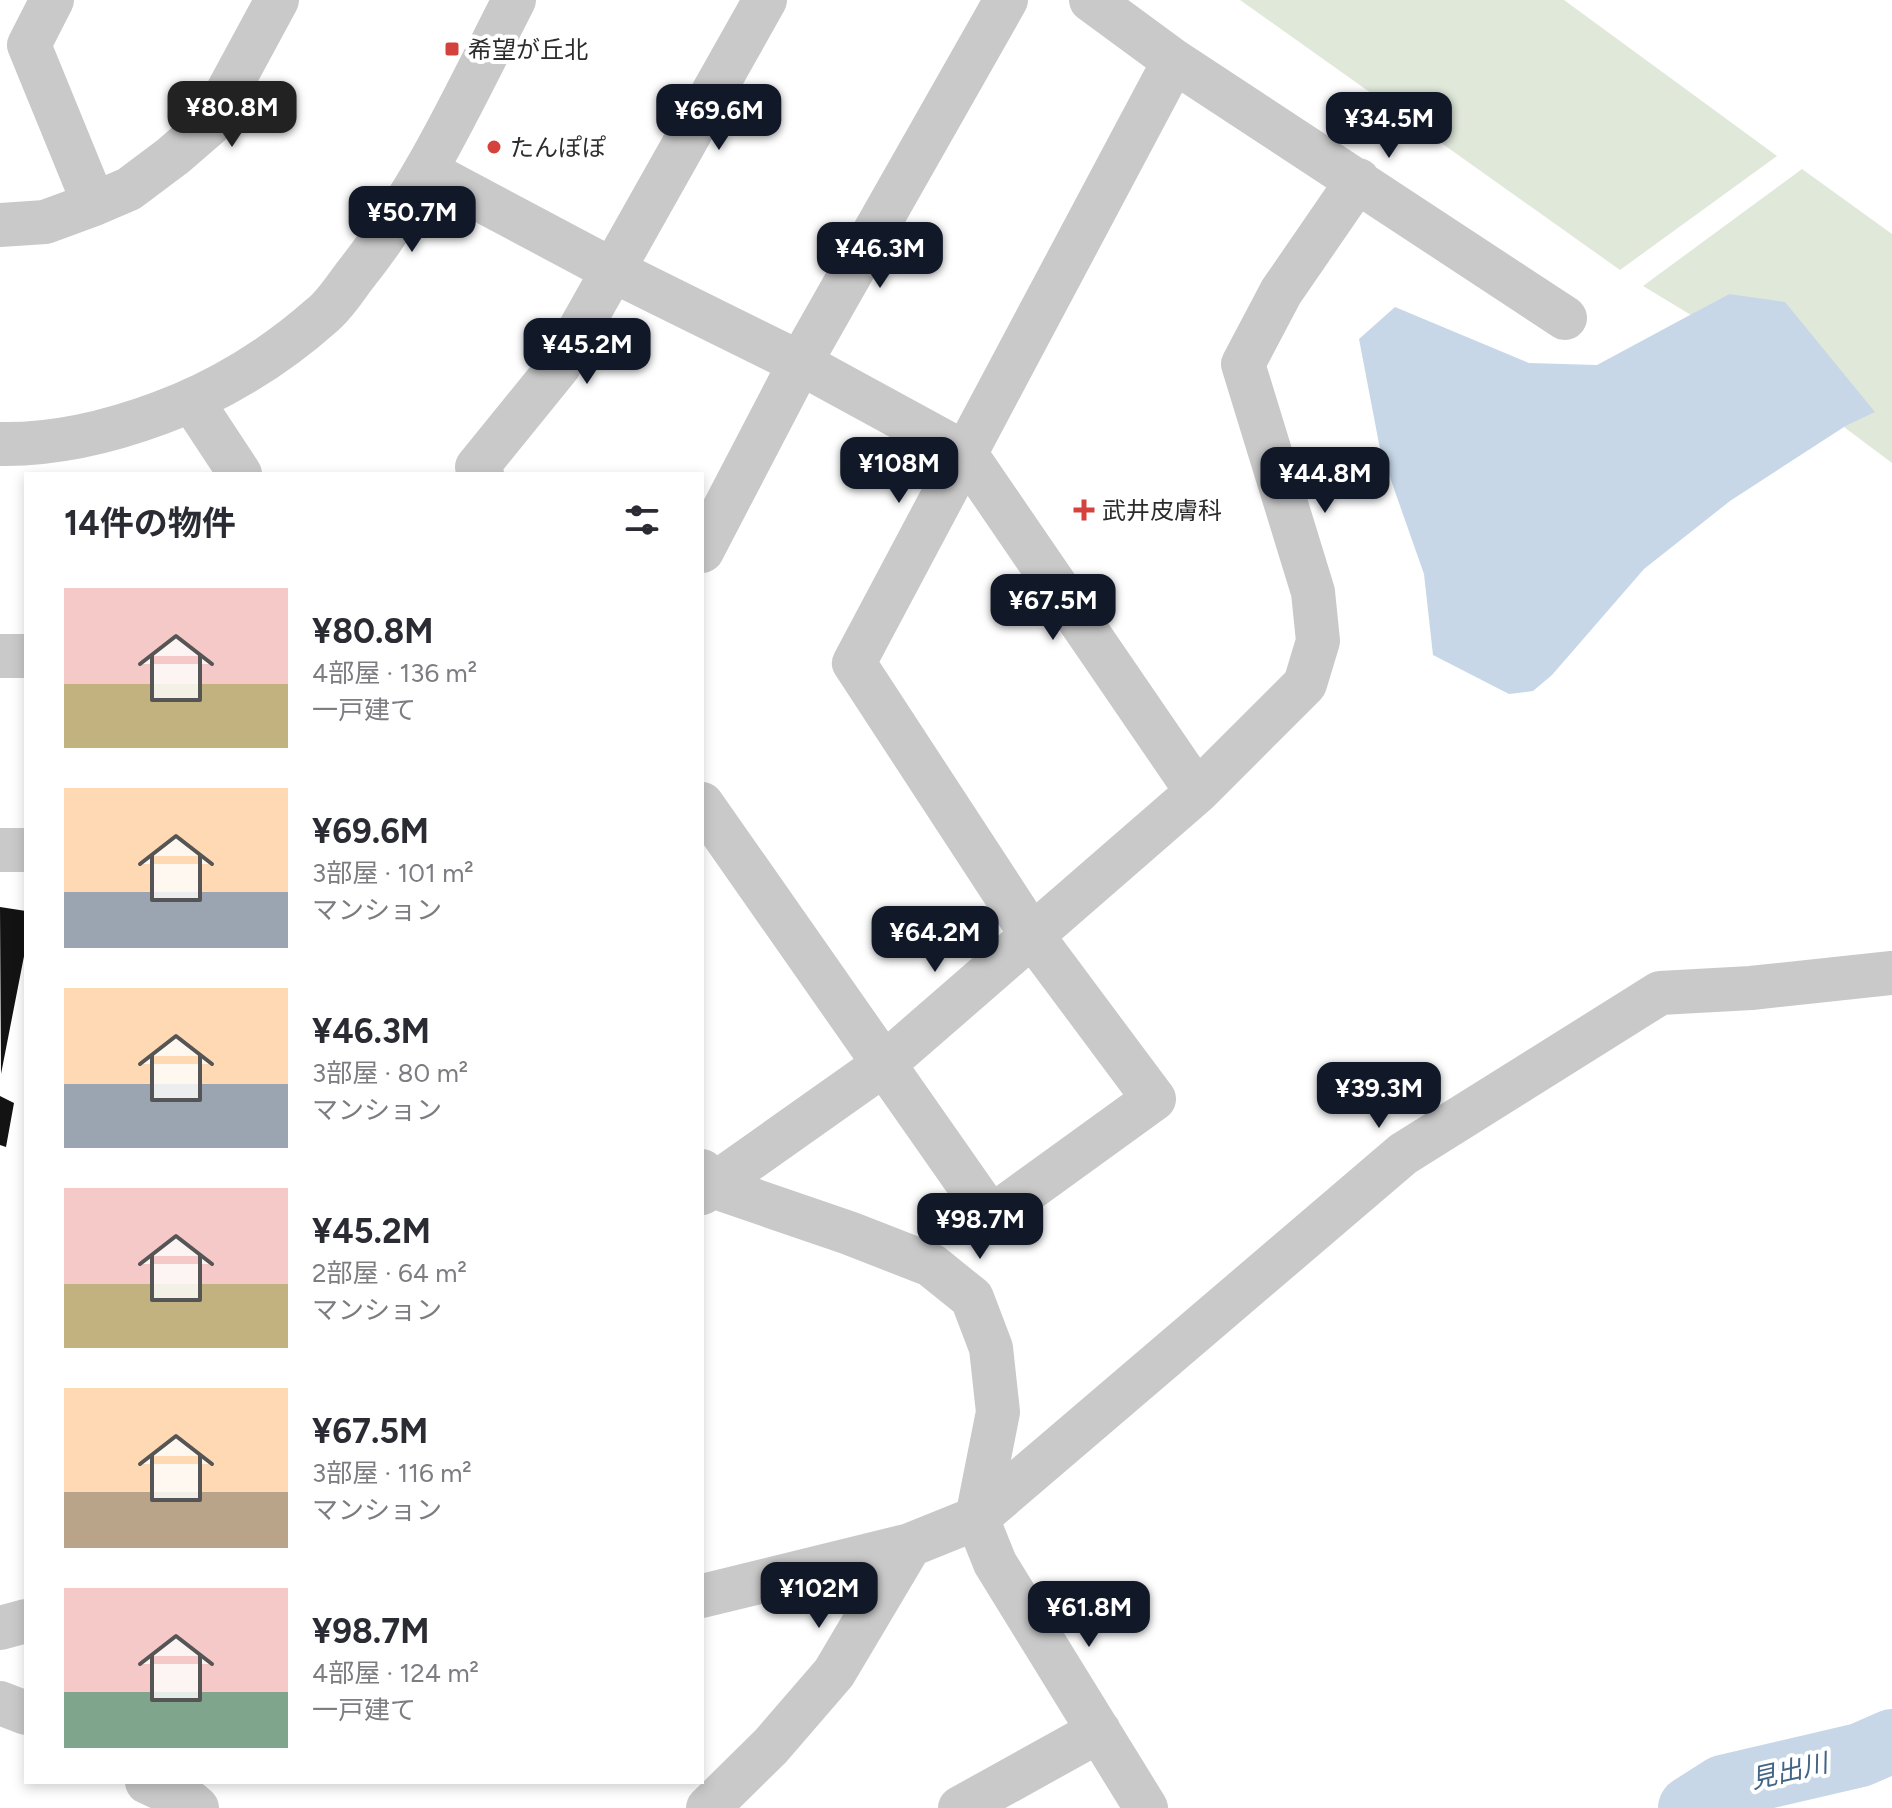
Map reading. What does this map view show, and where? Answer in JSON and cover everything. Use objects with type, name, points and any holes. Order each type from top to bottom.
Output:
[{"type":"street","points":[[52,0],[15,42],[94,204]]},
{"type":"street","points":[[0,225],[45,222],[94,204],[129,189],[173,156],[210,124],[277,0]]},
{"type":"street","points":[[0,444],[35,444],[121,427],[192,401],[263,360],[324,315],[371,255],[426,171],[514,0]]},
{"type":"street","points":[[481,472],[477,467],[559,366],[765,0]]},
{"type":"street","points":[[704,547],[800,363],[1006,0]]},
{"type":"street","points":[[1091,0],[1174,61],[1565,318]]},
{"type":"street","points":[[704,807],[991,1217],[1154,1099],[1031,934],[854,663],[1174,61]]},
{"type":"street","points":[[426,171],[614,271],[800,363],[965,453],[1197,792]]},
{"type":"street","points":[[705,1183],[883,1065],[1197,792],[1305,684],[1318,641],[1313,592],[1243,364],[1281,292],[1358,180]]},
{"type":"street","points":[[192,401],[239,472]]},
{"type":"street","points":[[0,656],[24,656]]},
{"type":"street","points":[[0,850],[24,850]]},
{"type":"street","points":[[704,1596],[910,1545],[977,1518],[1403,1154],[1660,993],[1765,987],[1892,973]]},
{"type":"street","points":[[705,1183],[931,1265],[972,1298],[991,1348],[998,1412],[977,1518],[995,1563],[1146,1808]]},
{"type":"street","points":[[708,1808],[771,1746],[834,1673],[910,1545]]},
{"type":"street","points":[[0,1628],[24,1622]]},
{"type":"street","points":[[0,1703],[24,1712]]},
{"type":"street","points":[[960,1808],[1099,1731]]},
{"type":"street","points":[[151,1784],[197,1808]]},
{"type":"shaded area","points":[[1240,0],[1564,0],[1777,156],[1620,270]]},
{"type":"shaded area","points":[[1802,169],[1892,234],[1892,463],[1844,427],[1874,412],[1729,294],[1691,315],[1643,286]]},
{"type":"water","points":[[1729,294],[1785,302],[1875,412],[1844,427],[1730,501],[1644,569],[1552,675],[1533,691],[1509,694],[1433,655],[1424,574],[1380,449],[1359,339],[1395,307],[1529,363],[1597,365]]},
{"type":"building","points":[[0,907],[24,911],[24,956],[1,1074]]},
{"type":"building","points":[[0,1096],[14,1103],[6,1147],[0,1145]]},
{"type":"waterway","name":"見出川","points":[[1690,1808],[1723,1787],[1860,1755],[1892,1741]]},
{"type":"place","name":"希望が丘北","points":[[452,49]]},
{"type":"place","name":"たんぽぽ","points":[[494,147]]},
{"type":"place","name":"武井皮膚科","points":[[1084,510]]}]
